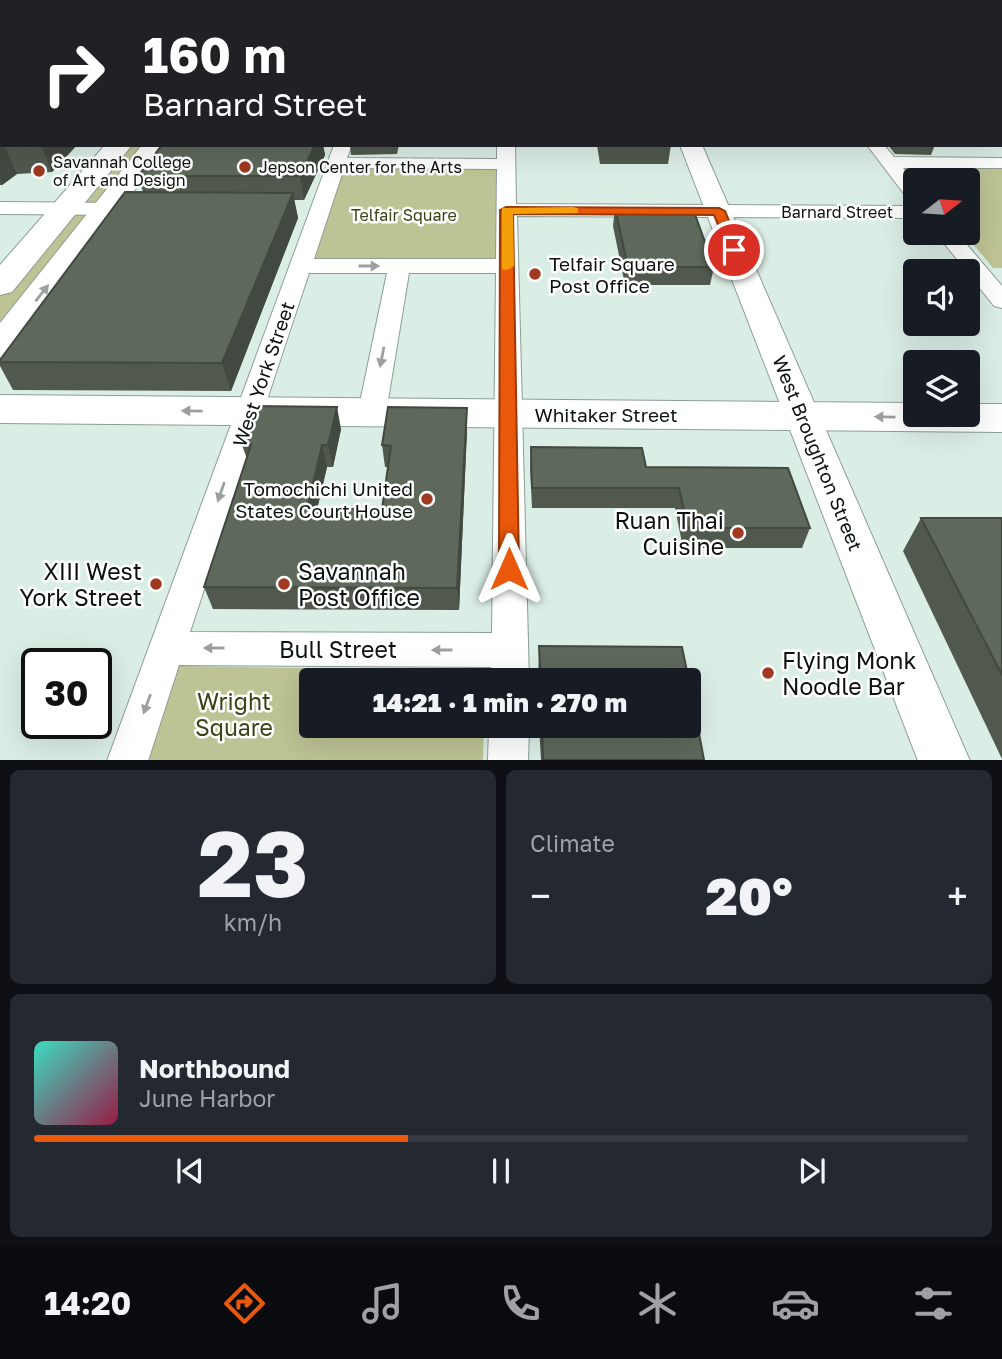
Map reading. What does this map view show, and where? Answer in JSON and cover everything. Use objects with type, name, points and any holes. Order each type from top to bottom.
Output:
[{"type":"main road","points":[[0,285],[117,147]]},
{"type":"main road","points":[[0,347],[153,147]]},
{"type":"main road","name":"Whitaker Street","points":[[0,409],[1002,418]]},
{"type":"street","name":"West Broughton Street","points":[[692,147],[944,760]]},
{"type":"street","points":[[877,147],[903,180]]},
{"type":"street","points":[[340,154],[506,155],[510,665]]},
{"type":"street","name":"West York Street","points":[[127,760],[300,266],[311,209],[340,154]]},
{"type":"street","points":[[889,162],[1002,163]]},
{"type":"street","points":[[0,208],[147,209]]},
{"type":"street","name":"Barnard Street","points":[[506,210],[903,212]]},
{"type":"street","points":[[956,245],[968,259]]},
{"type":"street","points":[[300,266],[507,267]]},
{"type":"street","points":[[372,412],[399,266]]},
{"type":"street","points":[[980,271],[1002,272]]},
{"type":"street","points":[[980,274],[1002,301]]},
{"type":"street","name":"Bull Street","points":[[166,648],[510,665]]},
{"type":"street","points":[[509,738],[509,760]]},
{"type":"green space","points":[[117,147],[148,147],[0,342],[0,284]]},
{"type":"green space","points":[[909,167],[1002,168],[1002,268],[993,268],[974,245],[980,245],[980,168]]},
{"type":"green space","name":"Telfair Square","points":[[342,168],[496,168],[496,263],[311,263]]},
{"type":"green space","name":"Wright Square","points":[[179,666],[301,668],[299,668],[299,738],[484,738],[483,760],[146,760]]},
{"type":"building","points":[[160,147],[314,147],[300,176],[138,176]]},
{"type":"building","points":[[125,192],[293,193],[222,363],[0,362],[0,360]]},
{"type":"building","points":[[615,208],[693,209],[714,267],[628,267]]},
{"type":"building","name":"Tomochichi United States Court House","points":[[255,406],[337,407],[328,445],[322,445],[307,509],[382,509],[391,446],[382,445],[388,407],[467,408],[457,588],[204,587],[251,445],[242,445]]},
{"type":"building","points":[[531,447],[642,448],[646,467],[788,468],[810,528],[688,528],[679,488],[532,488]]},
{"type":"building","points":[[921,518],[1002,518],[1002,675]]},
{"type":"building","points":[[539,646],[682,647],[686,668],[540,668]]},
{"type":"building","points":[[542,738],[700,738],[704,760],[543,760]]},
{"type":"slow traffic","points":[[507,266],[506,210],[573,211]]},
{"type":"place","name":"Jepson Center for the Arts","points":[[245,167]]},
{"type":"place","name":"Savannah College of Art and Design","points":[[39,171]]},
{"type":"place","name":"Telfair Square Post Office","points":[[535,274]]},
{"type":"place","name":"Tomochichi United States Court House","points":[[427,499]]},
{"type":"place","name":"Ruan Thai Cuisine","points":[[738,533]]},
{"type":"place","name":"XIII West York Street","points":[[156,584]]},
{"type":"place","name":"Savannah Post Office","points":[[284,584]]},
{"type":"place","name":"Flying Monk Noodle Bar","points":[[768,673]]},
{"type":"route","points":[[509,569],[506,210],[719,211],[734,250]]}]
